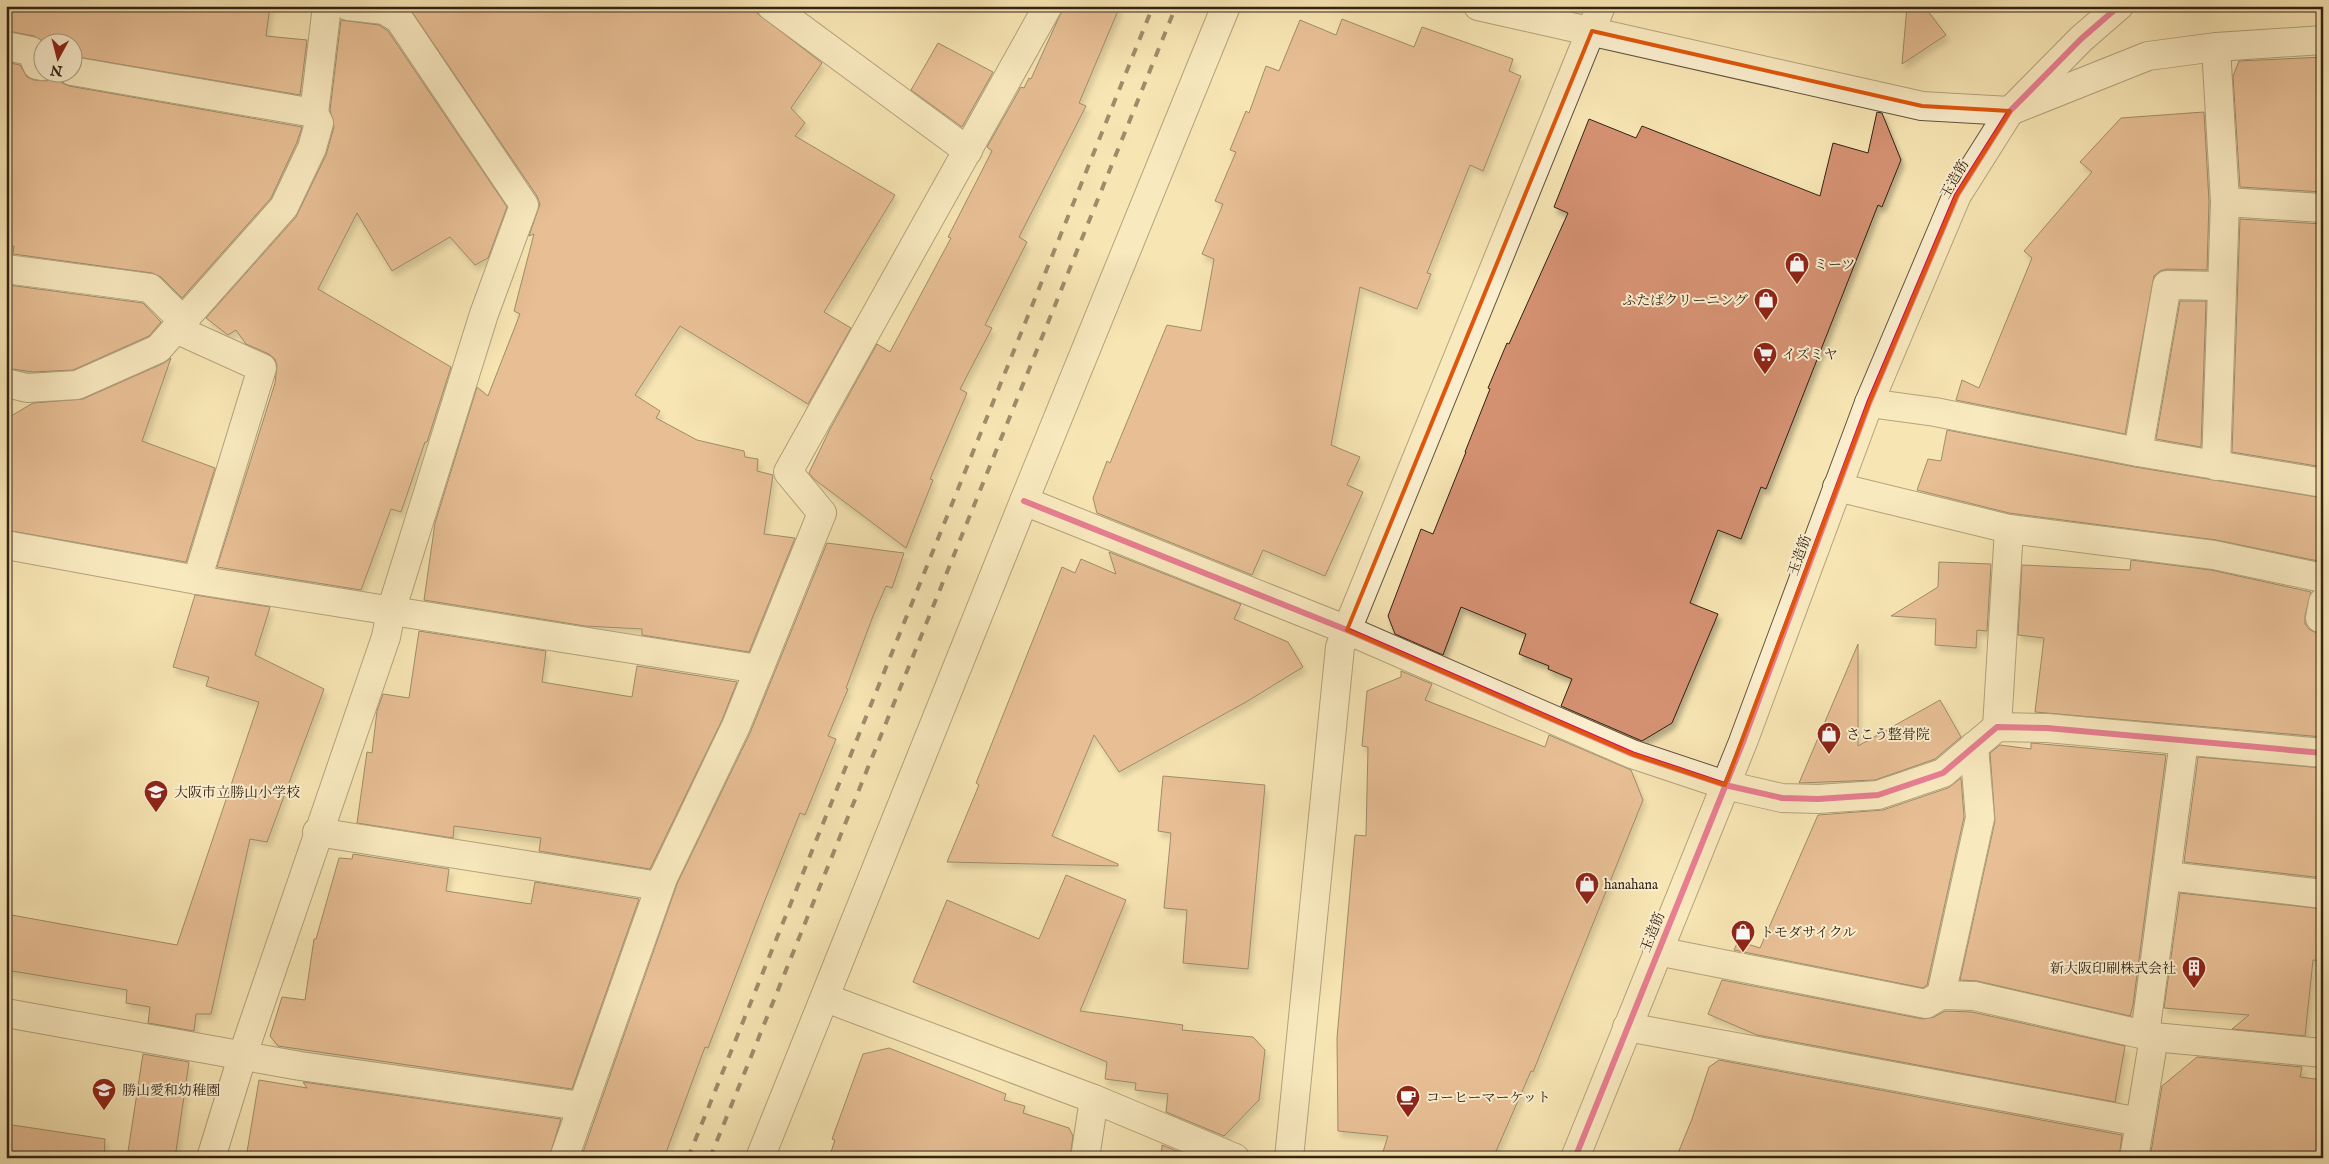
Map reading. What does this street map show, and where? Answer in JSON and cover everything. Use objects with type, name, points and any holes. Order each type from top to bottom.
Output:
[{"type":"street","points":[[13,392],[77,385],[158,350],[284,206],[312,148],[319,123],[314,113],[327,6]]},
{"type":"street","points":[[211,1158],[243,1054],[386,638],[391,611],[484,314],[524,205],[399,19],[384,10],[348,6]]},
{"type":"street","points":[[772,6],[968,152]]},
{"type":"street","points":[[564,1158],[659,886],[736,726],[822,512],[788,472],[1048,6]]},
{"type":"street","points":[[760,1158],[826,998],[1024,501],[1226,6]]},
{"type":"street","points":[[1478,6],[1597,19],[1922,106],[2010,111],[2148,56],[2216,47],[2323,40]]},
{"type":"street","name":"玉造筋","points":[[1575,1158],[1725,785],[1869,403],[1957,195],[2010,111],[2081,39],[2119,6]]},
{"type":"street","points":[[1289,1158],[1340,647],[1597,19]]},
{"type":"street","points":[[6,46],[31,51],[32,53]]},
{"type":"street","points":[[2216,47],[2226,202],[2216,466]]},
{"type":"street","points":[[82,73],[314,113]]},
{"type":"street","points":[[2226,202],[2323,208]]},
{"type":"street","points":[[6,270],[150,288],[180,325],[262,368],[197,580]]},
{"type":"street","points":[[2138,452],[2167,285],[2222,286]]},
{"type":"street","points":[[1869,403],[1935,412],[2138,452],[2323,483]]},
{"type":"street","points":[[1837,488],[2009,529],[2214,555],[2323,578]]},
{"type":"street","points":[[1024,501],[1347,630],[1632,754],[1725,785],[1782,798],[1818,799],[1878,795],[1943,772],[1997,727],[2047,728],[2323,753]]},
{"type":"street","points":[[1997,727],[2009,529]]},
{"type":"street","points":[[6,545],[197,580],[758,669]]},
{"type":"street","points":[[2134,1158],[2140,1122],[2184,741]]},
{"type":"street","points":[[1942,995],[1980,818],[1974,746]]},
{"type":"street","points":[[318,832],[659,886]]},
{"type":"street","points":[[2167,876],[2323,894]]},
{"type":"street","points":[[1657,951],[1926,1004],[1942,995],[1974,996],[2150,1036],[2323,1053]]},
{"type":"street","points":[[826,998],[1094,1100],[1235,1158]]},
{"type":"street","points":[[6,1012],[243,1054],[300,1066],[581,1106]]},
{"type":"street","points":[[1627,1026],[2140,1122]]},
{"type":"street","points":[[1085,1158],[1094,1100]]},
{"type":"highlighted area","points":[[1592,31],[1922,106],[2010,111],[1957,195],[1869,403],[1725,785],[1632,754],[1347,630]]},
{"type":"building","points":[[11,6],[270,6],[266,36],[307,40],[300,95],[82,58],[82,32],[32,32],[32,36],[8,31]]},
{"type":"building","points":[[452,6],[748,6],[822,63],[791,108],[805,123],[795,136],[895,195],[824,312],[851,328],[808,404],[680,326],[635,395],[660,411],[656,418],[697,440],[744,451],[745,457],[758,459],[757,471],[773,475],[764,534],[795,538],[749,652],[642,635],[642,629],[585,626],[424,600],[435,523],[477,387],[488,396],[520,314],[514,311],[534,234],[529,236],[540,204],[537,196],[410,9]]},
{"type":"building","points":[[1064,6],[1120,6],[1079,103],[1086,106],[1019,237],[1027,242],[985,325],[992,328],[960,389],[967,393],[930,479],[933,480],[906,548],[814,479],[809,473],[830,429],[877,344],[890,352],[951,238],[948,237],[992,151],[987,147],[1021,87],[1024,88],[1029,78],[1031,79]]},
{"type":"building","points":[[1907,6],[1924,6],[1946,35],[1902,64]]},
{"type":"building","points":[[1342,19],[1414,47],[1422,27],[1513,59],[1509,71],[1521,76],[1483,171],[1470,165],[1427,273],[1431,274],[1417,309],[1360,287],[1331,445],[1360,457],[1347,485],[1363,492],[1325,576],[1263,550],[1252,575],[1097,513],[1093,498],[1107,461],[1110,463],[1167,325],[1201,331],[1214,259],[1202,254],[1223,204],[1215,201],[1236,152],[1230,150],[1246,111],[1249,113],[1266,66],[1279,71],[1300,20],[1336,35]]},
{"type":"building","points":[[341,20],[379,25],[388,31],[507,207],[488,258],[475,265],[450,237],[392,271],[357,213],[318,289],[451,367],[427,442],[425,442],[401,512],[391,509],[361,590],[217,567],[275,383],[277,366],[275,359],[269,354],[246,344],[236,330],[228,335],[206,318],[296,217],[326,155],[334,127],[330,110]]},
{"type":"building","points":[[938,43],[993,72],[962,127],[911,90]]},
{"type":"building","points":[[2323,57],[2323,192],[2240,187],[2233,76],[2239,61]]},
{"type":"building","points":[[6,62],[20,65],[27,77],[32,79],[32,82],[62,82],[69,86],[302,127],[271,198],[182,298],[161,277],[152,273],[13,254],[14,246],[6,246]]},
{"type":"building","points":[[1877,112],[1882,113],[1901,160],[1882,207],[1878,205],[1766,489],[1761,487],[1741,539],[1718,530],[1690,603],[1718,614],[1672,723],[1642,741],[1561,706],[1572,679],[1548,669],[1549,666],[1519,654],[1526,634],[1461,607],[1443,655],[1395,634],[1388,616],[1421,529],[1433,534],[1490,389],[1488,388],[1568,213],[1554,207],[1589,119],[1636,138],[1642,126],[1820,196],[1833,143],[1868,153]]},
{"type":"building","points":[[2204,112],[2209,202],[2207,270],[2167,269],[2160,271],[2154,276],[2125,434],[1956,400],[1962,380],[1979,388],[2032,258],[2024,251],[2092,172],[2080,162],[2121,118]]},
{"type":"building","points":[[2240,219],[2323,224],[2323,467],[2232,452]]},
{"type":"building","points":[[8,285],[143,303],[161,322],[149,336],[73,370],[33,372],[6,368]]},
{"type":"building","points":[[2180,301],[2206,301],[2201,447],[2156,439]]},
{"type":"building","points":[[171,358],[142,441],[215,468],[186,562],[6,530],[6,419],[33,403],[83,399],[164,363]]},
{"type":"building","points":[[1947,430],[2135,467],[2323,498],[2323,562],[2216,540],[2009,513],[1917,490],[1928,459],[1941,461]]},
{"type":"building","points":[[827,543],[904,553],[892,588],[886,586],[873,616],[846,688],[848,689],[828,736],[836,739],[805,815],[800,813],[708,1048],[705,1047],[664,1158],[581,1158],[677,884],[750,733]]},
{"type":"building","points":[[1109,552],[1241,604],[1234,619],[1288,642],[1303,667],[1246,702],[1119,772],[1094,735],[1052,836],[1118,864],[1118,866],[947,862],[979,785],[976,783],[1062,567],[1075,573],[1081,559],[1116,574]]},
{"type":"building","points":[[2131,560],[2211,570],[2311,592],[2305,624],[2310,630],[2323,633],[2323,737],[2035,712],[2044,638],[2018,635],[2022,565],[2130,570]]},
{"type":"building","points":[[1939,562],[1991,564],[1987,631],[1977,630],[1976,648],[1935,645],[1936,619],[1891,616],[1938,587]]},
{"type":"building","points":[[195,595],[270,607],[255,655],[324,689],[267,842],[250,839],[211,1014],[196,1014],[194,1031],[148,1023],[150,1007],[126,1003],[127,990],[6,970],[6,914],[177,945],[259,702],[206,686],[209,677],[173,667]]},
{"type":"building","points":[[419,631],[546,651],[542,682],[632,697],[637,666],[737,682],[722,720],[650,869],[539,851],[541,838],[454,826],[453,838],[357,823],[367,752],[372,753],[377,711],[383,694],[409,698]]},
{"type":"building","points":[[1858,644],[1858,746],[1940,700],[1961,737],[1935,759],[1875,780],[1799,783]]},
{"type":"building","points":[[1401,671],[1432,684],[1425,700],[1545,747],[1549,735],[1631,770],[1643,800],[1533,1072],[1531,1071],[1493,1158],[1381,1158],[1388,1136],[1338,1131],[1337,1038],[1355,835],[1366,836],[1368,747],[1362,746],[1367,691],[1401,677]]},
{"type":"building","points":[[2031,743],[2166,755],[2130,1016],[1977,981],[1960,980],[1995,821],[1990,753],[2000,745],[2031,749]]},
{"type":"building","points":[[2198,757],[2323,768],[2323,878],[2184,862]]},
{"type":"building","points":[[1163,776],[1265,785],[1248,969],[1183,963],[1187,910],[1164,908],[1171,833],[1158,831]]},
{"type":"building","points":[[1961,778],[1964,817],[1927,985],[1923,988],[1734,950],[1738,941],[1760,948],[1818,815],[1883,810],[1948,788]]},
{"type":"building","points":[[353,854],[449,869],[446,891],[531,904],[535,882],[639,899],[572,1089],[278,1046],[270,1036],[282,997],[305,1000],[314,939],[316,939],[339,858],[352,859]]},
{"type":"building","points":[[1066,875],[1126,900],[1080,1011],[1183,1025],[1182,1030],[1253,1037],[1265,1050],[1259,1100],[1224,1136],[1166,1112],[1168,1094],[1135,1090],[1136,1083],[1105,1079],[1107,1062],[913,982],[947,900],[1039,939]]},
{"type":"building","points":[[2180,893],[2323,909],[2323,961],[2313,960],[2305,1036],[2232,1029],[2249,1015],[2164,1008]]},
{"type":"building","points":[[1722,980],[1923,1019],[1934,1017],[1945,1011],[1972,1012],[2125,1046],[2115,1102],[1757,1035],[1708,1014]]},
{"type":"building","points":[[889,1048],[1006,1094],[1004,1100],[1025,1106],[1023,1113],[1069,1128],[1073,1136],[1070,1158],[829,1158],[835,1140],[832,1139],[863,1054]]},
{"type":"building","points":[[143,1054],[189,1062],[175,1158],[127,1158]]},
{"type":"building","points":[[2197,1057],[2302,1067],[2300,1077],[2323,1080],[2323,1158],[2150,1158],[2162,1086]]},
{"type":"building","points":[[1719,1060],[2122,1135],[2119,1158],[1676,1158],[1692,1119],[1709,1067]]},
{"type":"building","points":[[259,1080],[307,1088],[303,1082],[561,1119],[549,1158],[246,1158]]},
{"type":"building","points":[[6,1124],[105,1139],[104,1158],[6,1158]]},
{"type":"building","points":[[1162,1145],[1194,1158],[1161,1158]]},
{"type":"railway","points":[[688,1158],[1153,6]]},
{"type":"railway","points":[[710,1158],[1176,6]]},
{"type":"cycle path","points":[[1575,1158],[1743,742],[1869,403],[1957,195],[2010,111],[2081,39],[2119,6]]},
{"type":"cycle path","points":[[1024,501],[1347,630],[1632,754],[1725,785],[1782,798],[1818,799],[1878,795],[1943,773],[1997,727],[2047,728],[2323,753]]},
{"type":"place","name":"ミーツ","points":[[1797,285]]},
{"type":"place","name":"ふたばクリーニング","points":[[1766,321]]},
{"type":"place","name":"イズミヤ","points":[[1765,375]]},
{"type":"place","name":"さこう整骨院","points":[[1829,755]]},
{"type":"place","name":"大阪市立勝山小学校","points":[[156,813]]},
{"type":"place","name":"hanahana","points":[[1587,905]]},
{"type":"place","name":"トモダサイクル","points":[[1743,953]]},
{"type":"place","name":"新大阪印刷株式会社","points":[[2194,989]]},
{"type":"place","name":"勝山愛和幼稚園","points":[[104,1111]]},
{"type":"place","name":"コーヒーマーケット","points":[[1408,1118]]}]
